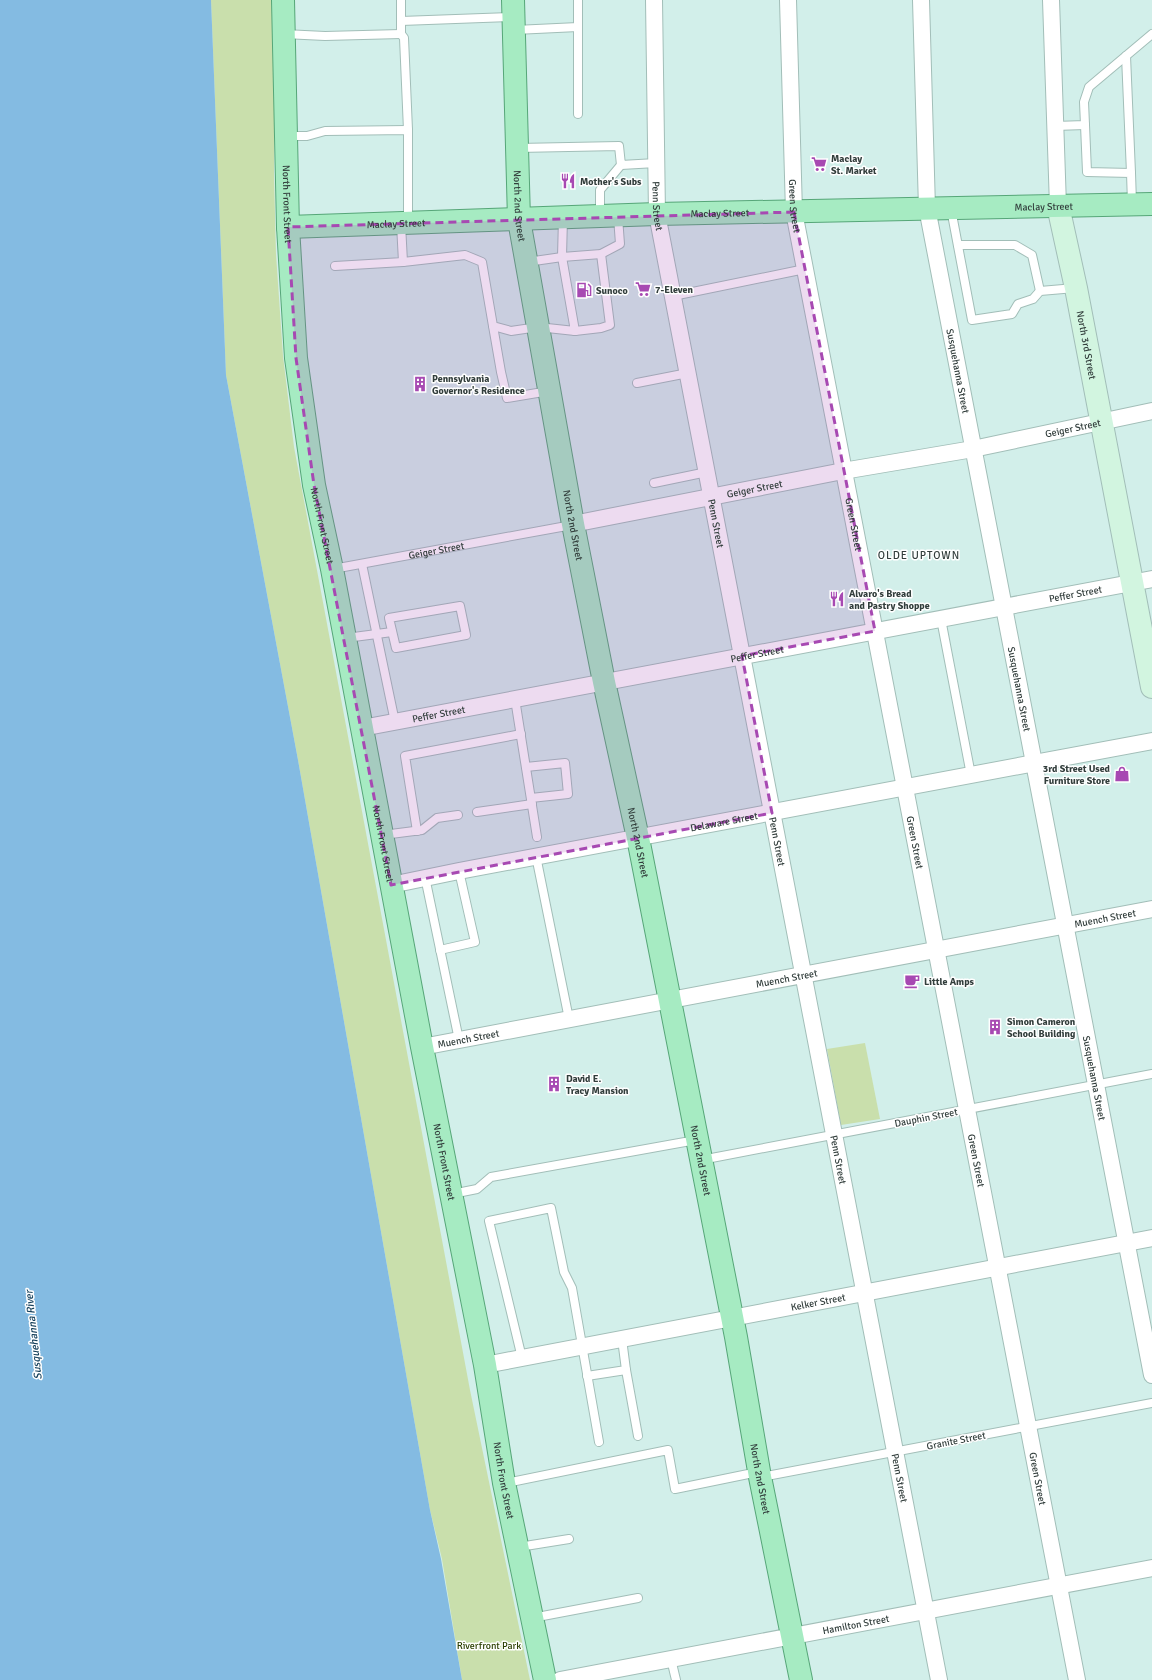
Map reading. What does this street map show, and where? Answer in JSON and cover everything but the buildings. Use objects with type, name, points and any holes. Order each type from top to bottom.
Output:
[{"type":"main road","name":"North Front Street","points":[[283,0],[288,227],[296,358],[314,485],[346,638],[391,885],[485,1365],[516,1547],[545,1680]]},
{"type":"main road","name":"North 2nd Street","points":[[513,16],[519,220],[573,524],[604,682],[638,838],[732,1318],[760,1475],[801,1680]]},
{"type":"main road","name":"Maclay Street","points":[[288,227],[657,214],[1142,204]]},
{"type":"main road","name":"North 3rd Street","points":[[1058,206],[1076,288],[1101,422],[1142,581],[1152,687]]},
{"type":"street","name":"Penn Street","points":[[654,0],[657,214],[940,1680]]},
{"type":"street","name":"Green Street","points":[[788,0],[794,212],[1077,1680]]},
{"type":"street","name":"Susquehanna Street","points":[[921,0],[927,208],[1152,1375]]},
{"type":"street","name":"North 3rd Street","points":[[1051,0],[1058,206]]},
{"type":"street","name":"Geiger Street","points":[[573,524],[712,498],[843,471],[973,448],[1152,411]]},
{"type":"street","name":"Peffer Street","points":[[362,728],[1142,581]]},
{"type":"street","name":"Delaware Street","points":[[391,885],[425,877],[1152,741]]},
{"type":"street","name":"Muench Street","points":[[422,1047],[1152,909]]},
{"type":"street","name":"Kelker Street","points":[[485,1365],[1152,1238]]},
{"type":"street","name":"Hamilton Street","points":[[560,1680],[1152,1568]]},
{"type":"lane","points":[[401,0],[401,34],[404,38],[408,130],[403,262]]},
{"type":"lane","points":[[578,0],[578,114]]},
{"type":"lane","points":[[401,21],[513,16],[578,27]]},
{"type":"lane","points":[[284,34],[325,36],[401,34]]},
{"type":"lane","points":[[1131,173],[1087,172],[1084,102],[1089,87],[1152,34]]},
{"type":"lane","points":[[1126,56],[1131,173],[1142,204]]},
{"type":"lane","points":[[1055,126],[1085,125]]},
{"type":"lane","points":[[286,136],[307,136],[325,131],[408,130]]},
{"type":"lane","points":[[517,148],[619,146],[621,165],[600,190],[620,244],[601,254],[562,257],[527,262]]},
{"type":"lane","points":[[621,165],[656,163]]},
{"type":"lane","points":[[951,209],[972,320],[1012,314],[1018,304],[1033,299],[1040,291],[1076,288]]},
{"type":"lane","points":[[563,218],[562,257],[575,331]]},
{"type":"lane","points":[[958,245],[1015,245],[1032,255],[1040,291]]},
{"type":"lane","points":[[335,266],[403,262],[465,254],[482,262],[500,372],[507,398],[549,391]]},
{"type":"lane","points":[[493,326],[511,331],[538,327],[575,331],[601,328],[610,325],[601,254]]},
{"type":"lane","points":[[673,296],[805,269]]},
{"type":"lane","points":[[637,383],[688,373]]},
{"type":"lane","points":[[654,483],[707,472]]},
{"type":"lane","name":"Geiger Street","points":[[332,569],[573,524]]},
{"type":"lane","points":[[362,564],[378,634],[395,722]]},
{"type":"lane","points":[[460,606],[466,635],[396,648],[392,632],[389,618],[460,606]]},
{"type":"lane","points":[[940,619],[971,775]]},
{"type":"lane","points":[[346,638],[392,632]]},
{"type":"lane","points":[[515,699],[538,837]]},
{"type":"lane","points":[[417,831],[405,756],[521,734]]},
{"type":"lane","points":[[477,812],[568,794],[565,763],[526,767]]},
{"type":"lane","points":[[382,835],[422,830],[437,818],[458,815]]},
{"type":"lane","points":[[536,856],[569,1019]]},
{"type":"lane","points":[[440,950],[475,942],[458,871]]},
{"type":"lane","points":[[425,877],[459,1040]]},
{"type":"lane","name":"Dauphin Street","points":[[451,1194],[477,1189],[491,1177],[834,1134],[1152,1074]]},
{"type":"lane","points":[[522,1358],[489,1221],[551,1208],[564,1272],[572,1288],[599,1442]]},
{"type":"lane","points":[[622,1339],[638,1436]]},
{"type":"lane","points":[[587,1376],[626,1370]]},
{"type":"lane","name":"Granite Street","points":[[504,1483],[668,1450],[675,1489],[895,1451],[1152,1403]]},
{"type":"lane","points":[[516,1547],[569,1538]]},
{"type":"lane","points":[[532,1618],[638,1598]]},
{"type":"lane","points":[[671,1659],[676,1680]]},
{"type":"highlighted area","points":[[794,212],[875,631],[742,656],[772,813],[391,885],[314,485],[296,358],[288,227]]},
{"type":"green space","name":"Riverfront Park","points":[[211,0],[273,0],[275,33],[274,175],[276,254],[283,356],[294,447],[470,1390],[530,1680],[462,1680],[442,1559],[430,1510],[298,760],[226,375]]},
{"type":"green space","points":[[865,1043],[880,1119],[841,1125],[827,1049]]},
{"type":"water","name":"Susquehanna River","points":[[0,0],[211,0],[226,375],[298,760],[430,1510],[441,1559],[462,1680],[0,1680]]},
{"type":"place","name":"Maclay St. Market","points":[[819,164]]},
{"type":"place","name":"Mother's Subs","points":[[568,181]]},
{"type":"place","name":"7-Eleven","points":[[643,289]]},
{"type":"place","name":"Sunoco","points":[[584,290]]},
{"type":"place","name":"Pennsylvania Governor's Residence","points":[[420,384]]},
{"type":"place","name":"Alvaro's Bread and Pastry Shoppe","points":[[837,599]]},
{"type":"place","name":"3rd Street Used Furniture Store","points":[[1122,774]]},
{"type":"place","name":"Little Amps","points":[[912,981]]},
{"type":"place","name":"Simon Cameron School Building","points":[[995,1027]]},
{"type":"place","name":"David E. Tracy Mansion","points":[[554,1084]]},
{"type":"district","name":"OLDE UPTOWN","points":[[919,555]]}]
